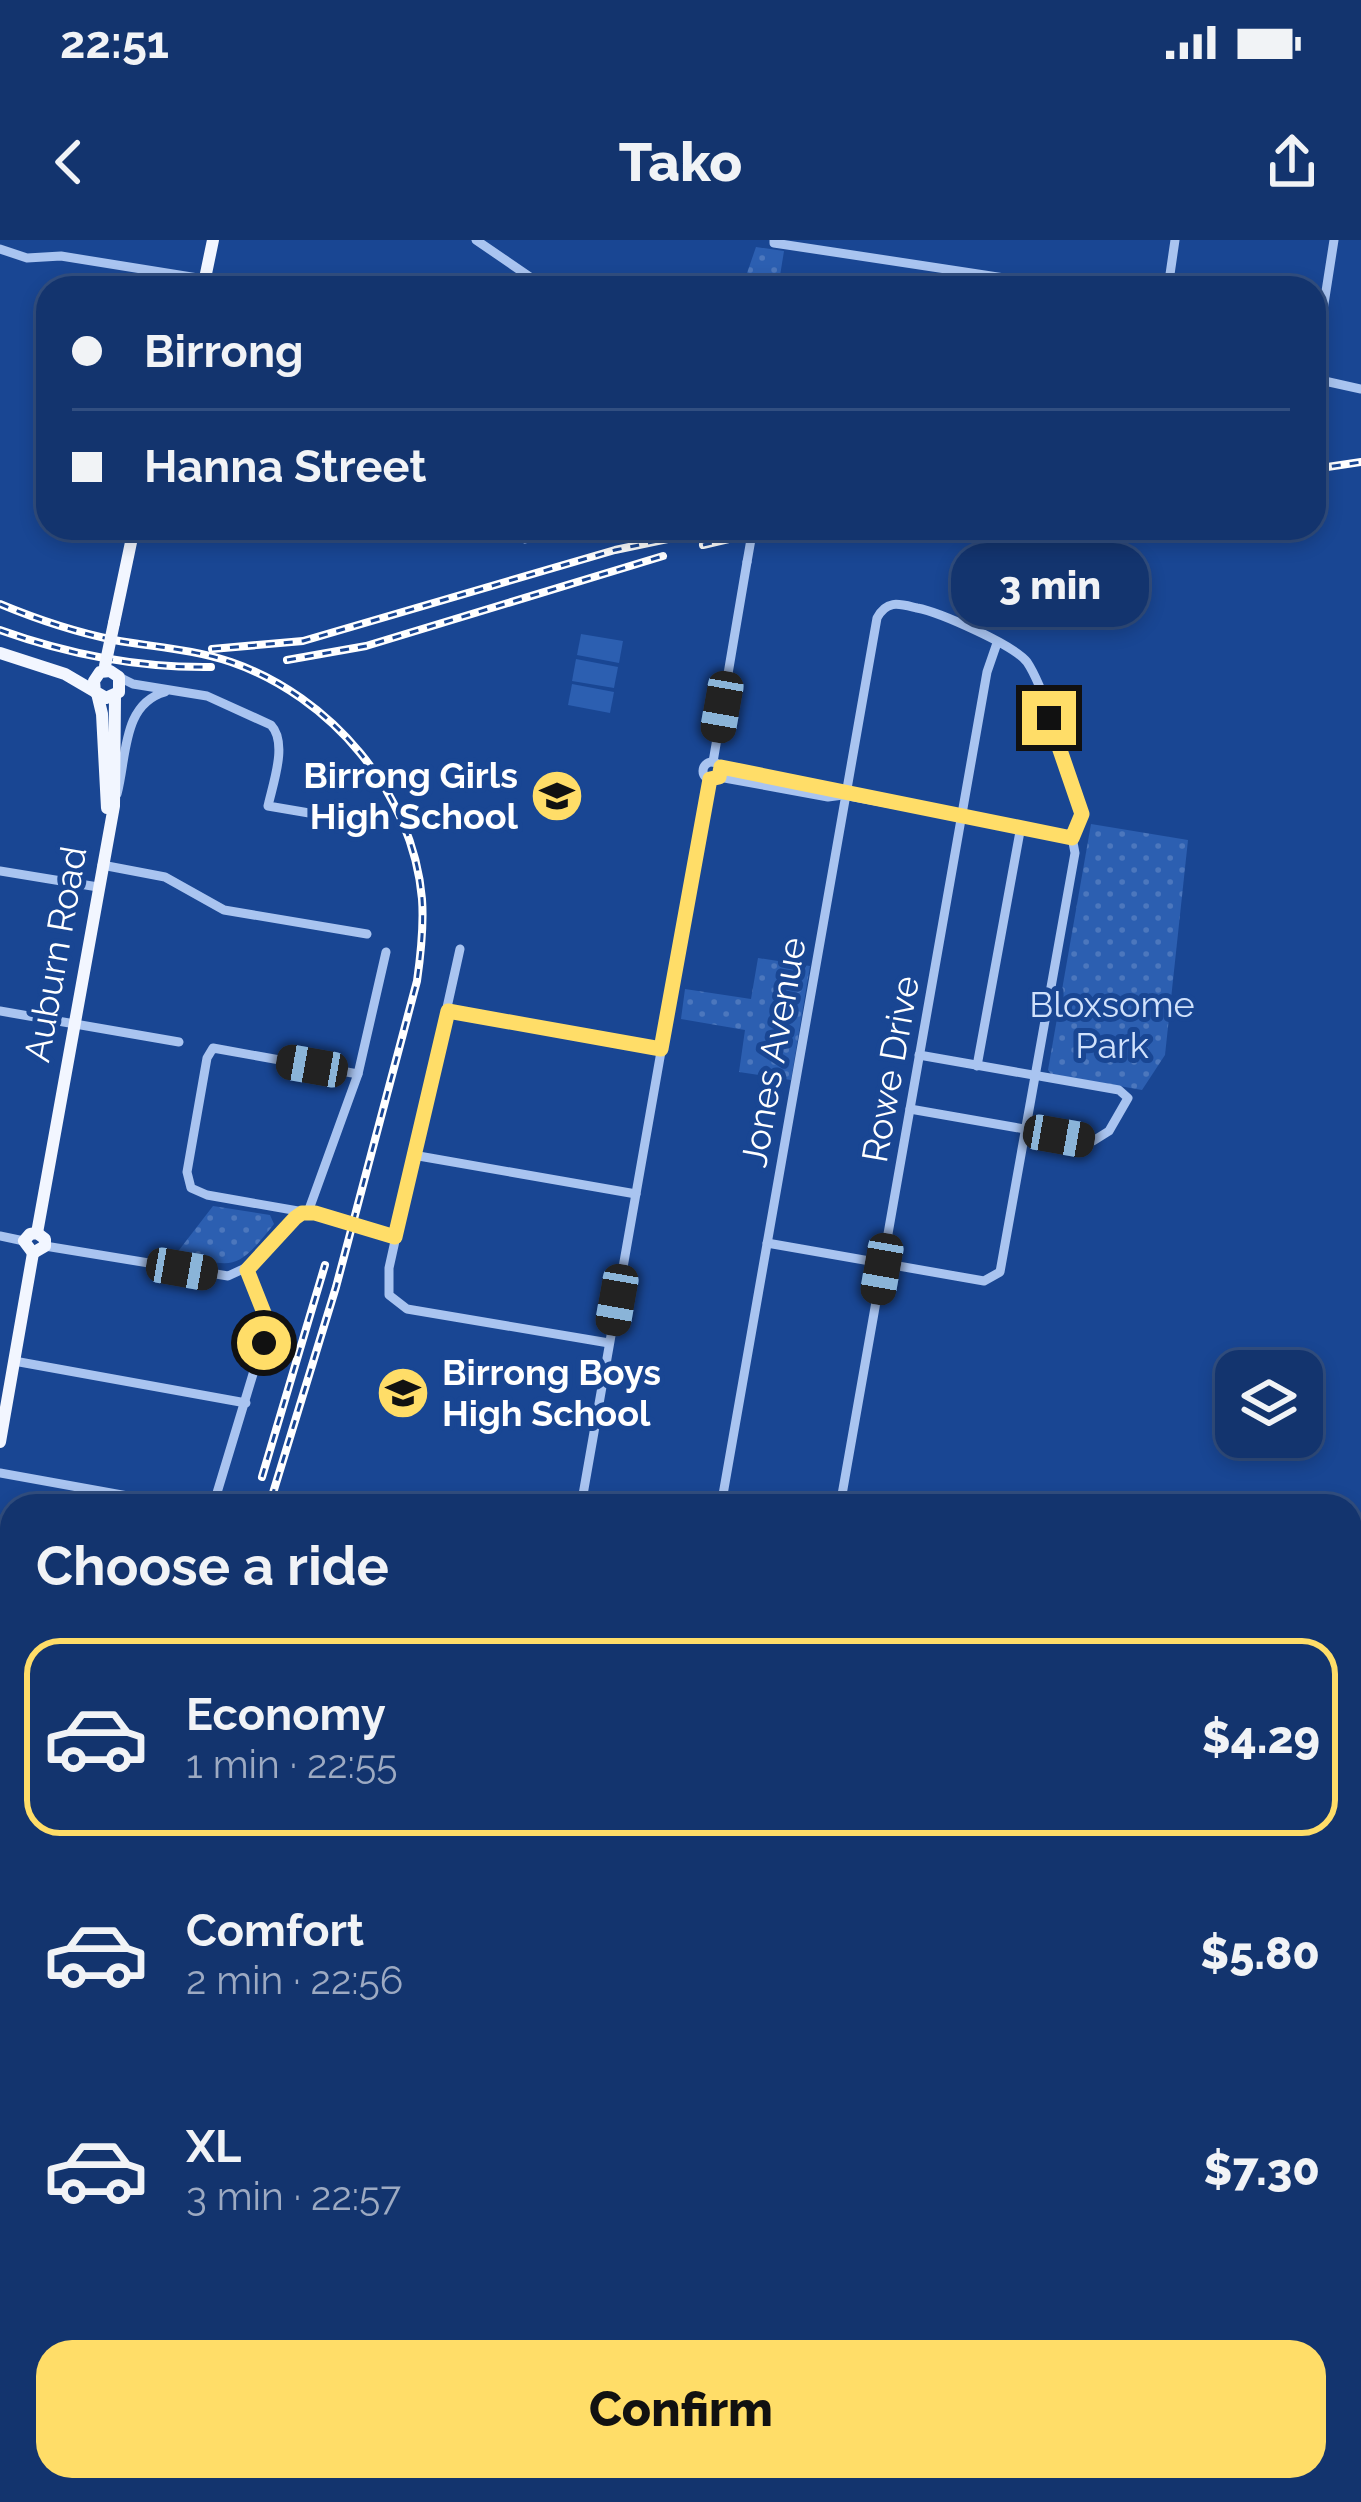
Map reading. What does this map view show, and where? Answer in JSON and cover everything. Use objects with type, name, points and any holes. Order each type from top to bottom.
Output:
[{"type":"main road","points":[[205,276],[213,240]]},
{"type":"main road","points":[[65,674],[109,672],[132,540]]},
{"type":"main road","points":[[0,653],[65,674],[106,698],[116,695]]},
{"type":"main road","name":"Auburn Road","points":[[0,1442],[114,806],[116,695],[109,672],[93,683],[103,724],[108,827]]},
{"type":"street","points":[[476,240],[528,276]]},
{"type":"street","points":[[1170,276],[1175,240]]},
{"type":"street","points":[[1326,292],[1334,240]]},
{"type":"street","points":[[774,242],[957,276]]},
{"type":"street","points":[[0,249],[27,258],[61,256],[167,276]]},
{"type":"street","points":[[1326,381],[1361,389]]},
{"type":"street","points":[[583,1494],[715,771],[751,540]]},
{"type":"street","name":"Jones Avenue","points":[[723,1494],[877,617],[892,604],[928,610],[997,643]]},
{"type":"street","points":[[767,1243],[983,1281],[996,1276],[1002,1264],[1076,854],[1072,838],[1082,814],[1033,674],[1022,656],[997,643]]},
{"type":"street","name":"Rowe Drive","points":[[843,1494],[987,672],[997,643]]},
{"type":"street","points":[[109,672],[129,683],[225,703],[275,728],[279,743],[268,806],[315,814]]},
{"type":"street","points":[[116,695],[168,691]]},
{"type":"street","name":"Auburn Road","points":[[114,806],[135,712],[148,699],[168,691]]},
{"type":"street","points":[[715,771],[829,787],[844,795],[1072,838]]},
{"type":"street","points":[[977,1066],[1021,826]]},
{"type":"street","points":[[102,866],[165,877],[224,910],[367,934]]},
{"type":"street","points":[[0,871],[98,887]]},
{"type":"street","points":[[460,949],[412,1155],[388,1289],[396,1303],[407,1309],[609,1343]]},
{"type":"street","points":[[0,1236],[218,1276],[247,1270],[305,1212],[358,1074],[386,952]]},
{"type":"street","points":[[0,1011],[179,1042]]},
{"type":"street","points":[[448,1011],[661,1049]]},
{"type":"street","points":[[358,1074],[213,1048],[207,1058],[188,1184],[200,1193],[327,1216],[395,1237]]},
{"type":"street","points":[[910,1109],[1093,1141],[1105,1136],[1127,1102],[1124,1092],[919,1055]]},
{"type":"street","points":[[412,1155],[636,1194]]},
{"type":"street","points":[[217,1494],[266,1331],[263,1306],[247,1270]]},
{"type":"street","points":[[14,1361],[246,1403]]},
{"type":"street","points":[[0,1473],[117,1494]]},
{"type":"green space","points":[[756,247],[784,251],[780,276],[746,276]]},
{"type":"green space","points":[[581,634],[623,641],[619,663],[577,655]]},
{"type":"green space","points":[[576,659],[618,667],[614,688],[572,681]]},
{"type":"green space","points":[[572,684],[614,692],[610,713],[568,705]]},
{"type":"green space","name":"Bloxsome Park","points":[[1091,824],[1188,840],[1165,1055],[1142,1090],[1048,1070]]},
{"type":"green space","points":[[758,958],[810,966],[791,1080],[739,1072],[745,1030],[681,1019],[685,989],[751,999]]},
{"type":"green space","points":[[213,1206],[270,1215],[274,1224],[251,1251],[232,1262],[176,1254]]},
{"type":"railway","points":[[1326,467],[1361,462]]},
{"type":"railway","points":[[212,649],[303,641],[663,540]]},
{"type":"railway","points":[[703,545],[724,540]]},
{"type":"railway","points":[[287,660],[366,646],[663,556]]},
{"type":"railway","points":[[0,604],[99,637],[231,662],[301,698],[333,724],[384,786],[415,859],[423,909],[417,981],[336,1287],[273,1494]]},
{"type":"railway","points":[[0,630],[104,658],[211,667]]},
{"type":"railway","points":[[262,1477],[325,1265]]},
{"type":"place","name":"Birrong Girls High School","points":[[557,796]]},
{"type":"place","name":"Birrong Boys High School","points":[[403,1393]]},
{"type":"route","points":[[264,1343],[266,1318],[247,1270],[295,1218],[315,1213],[395,1237],[448,1011],[661,1049],[710,779],[719,777],[721,767],[1072,838],[1082,814],[1049,718]]}]
